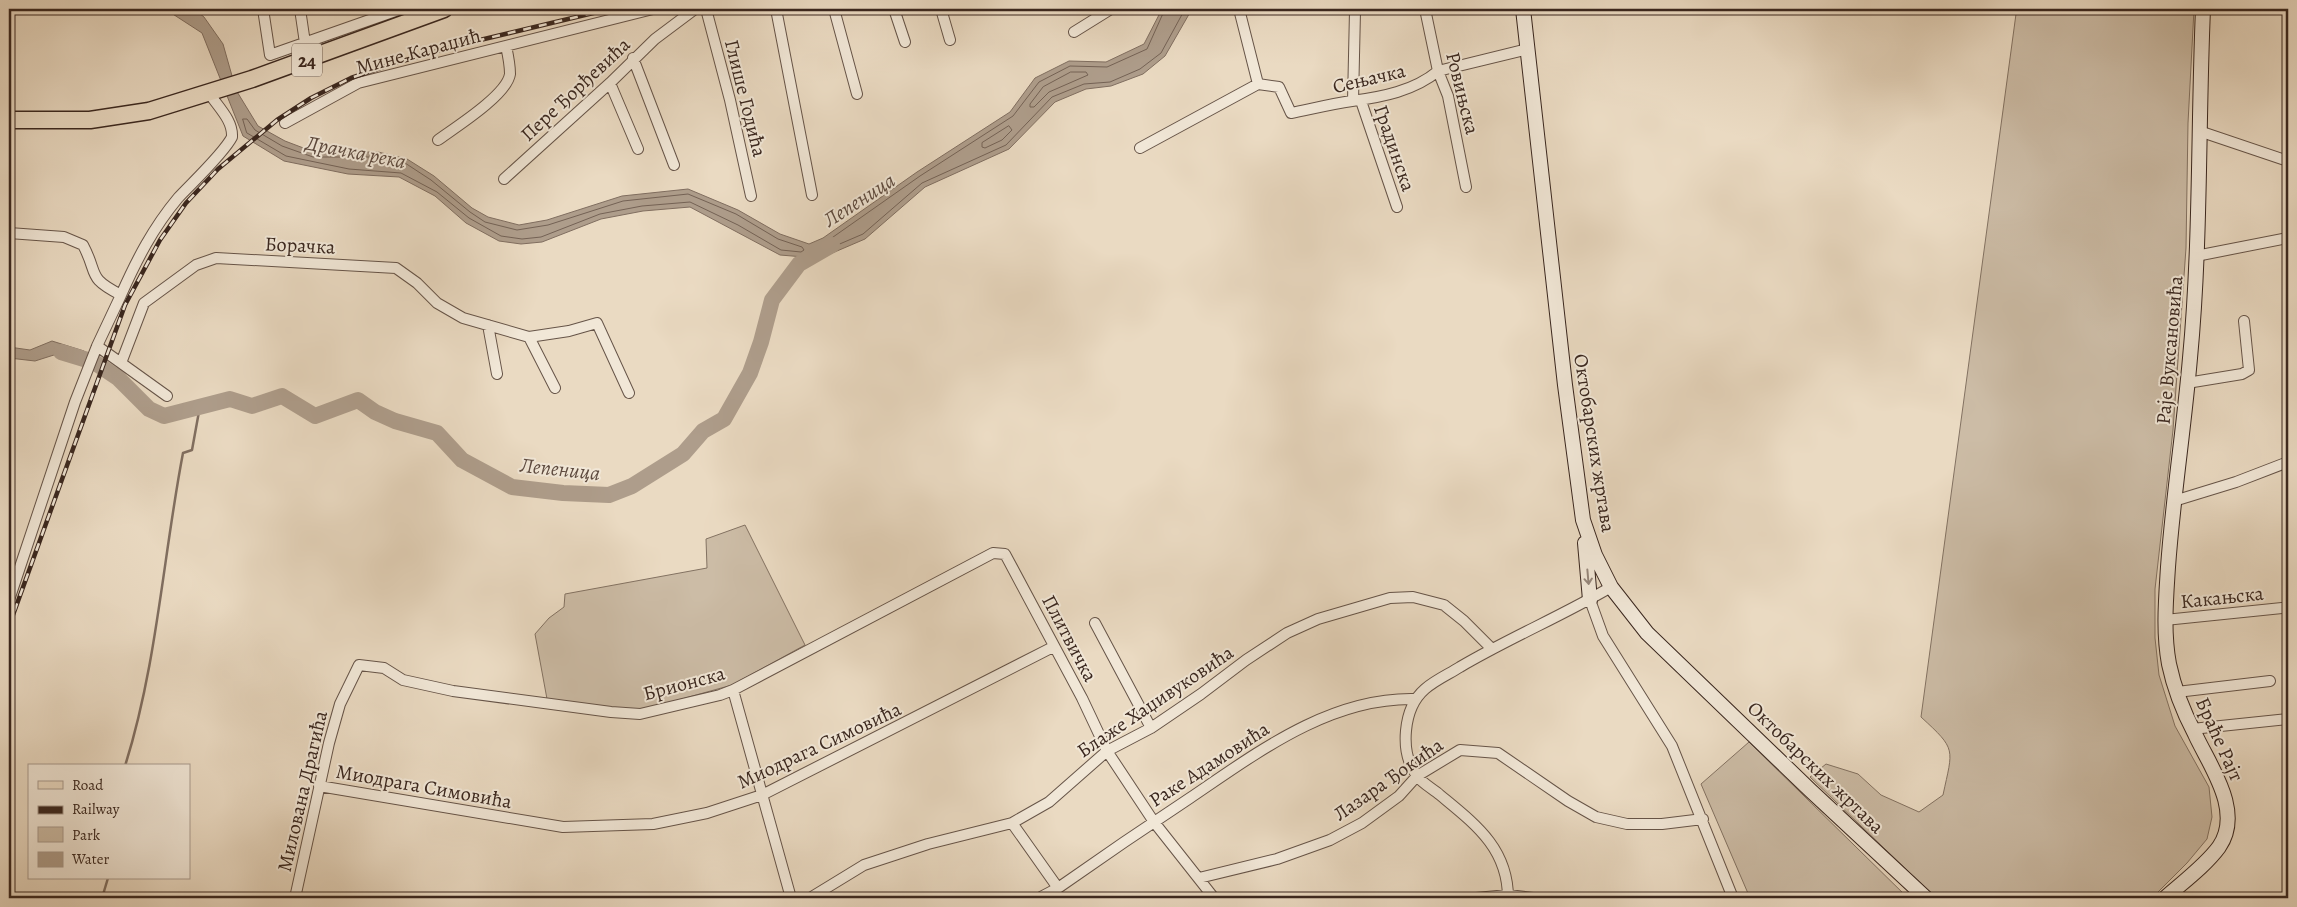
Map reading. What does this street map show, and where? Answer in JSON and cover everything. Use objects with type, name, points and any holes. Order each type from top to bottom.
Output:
[{"type":"main road","name":"24","points":[[9,120],[53,121],[110,118],[149,112],[252,79],[444,9]]},
{"type":"street","points":[[263,9],[270,55],[401,9]]},
{"type":"street","points":[[300,9],[305,43]]},
{"type":"street","name":"Мине Караџић","points":[[286,123],[358,83],[653,9]]},
{"type":"street","name":"Пере Ђорђевића","points":[[504,178],[610,83],[632,58],[654,38],[696,9]]},
{"type":"street","name":"Глише Годића","points":[[706,9],[730,100],[751,196]]},
{"type":"street","points":[[776,9],[812,195]]},
{"type":"street","points":[[834,9],[856,94]]},
{"type":"street","points":[[894,9],[905,42]]},
{"type":"street","points":[[941,9],[950,40]]},
{"type":"street","points":[[1074,32],[1111,9]]},
{"type":"street","points":[[1140,148],[1258,84],[1239,9]]},
{"type":"street","name":"Ровињска","points":[[1426,9],[1438,71],[1448,96],[1466,187]]},
{"type":"street","name":"Октобарских жртава","points":[[1523,9],[1555,304],[1583,520],[1595,555],[1611,588],[1647,633],[1810,790],[1926,898]]},
{"type":"street","name":"Раје Вуксановића","points":[[2177,692],[2169,665],[2165,620],[2174,500],[2187,383],[2196,256],[2203,9]]},
{"type":"street","name":"Градинска","points":[[1355,11],[1357,101],[1397,207]]},
{"type":"street","points":[[438,140],[477,111],[505,86],[510,74],[506,46]]},
{"type":"street","name":"Сењачка","points":[[1258,84],[1279,87],[1291,113],[1404,90],[1427,80],[1438,71],[1528,49]]},
{"type":"street","points":[[632,58],[674,165]]},
{"type":"street","points":[[610,83],[638,149]]},
{"type":"street","points":[[9,600],[87,368],[142,247],[177,200],[230,140],[233,130],[210,93]]},
{"type":"street","points":[[2199,131],[2288,161]]},
{"type":"street","points":[[9,233],[64,237],[79,242],[86,251],[93,274],[104,286],[121,295]]},
{"type":"street","points":[[2196,256],[2288,238]]},
{"type":"street","name":"Борачка","points":[[120,363],[144,303],[196,265],[216,258],[396,268],[417,283],[437,303],[463,318],[488,326],[529,336],[569,331],[597,323],[629,393]]},
{"type":"street","points":[[2187,383],[2242,374],[2249,370],[2244,321]]},
{"type":"street","points":[[488,326],[497,374]]},
{"type":"street","points":[[529,336],[555,388]]},
{"type":"street","points":[[97,346],[167,396]]},
{"type":"street","points":[[2174,500],[2236,482],[2288,462]]},
{"type":"street","points":[[1583,520],[1590,600],[1603,636],[1672,746],[1703,818],[1733,898]]},
{"type":"street","name":"Плитвичка","points":[[993,553],[1005,554],[1053,647],[1082,698],[1107,751],[1154,822],[1214,898]]},
{"type":"street","name":"Брионска","points":[[358,665],[384,668],[403,680],[453,691],[611,712],[640,714],[720,695],[733,690],[993,553]]},
{"type":"street","points":[[1508,897],[1504,870],[1496,849],[1478,827],[1417,776],[1407,754],[1405,732],[1415,699],[1426,688],[1492,648],[1611,588]]},
{"type":"street","name":"Блаже Хаџивуковића","points":[[810,898],[864,865],[928,844],[1012,823],[1049,802],[1107,751],[1151,728],[1287,633],[1318,619],[1390,598],[1412,597],[1444,605],[1492,648]]},
{"type":"street","name":"Какањска","points":[[2165,620],[2282,608]]},
{"type":"street","points":[[1095,623],[1151,728]]},
{"type":"street","name":"Миодрага Симовића","points":[[319,786],[563,827],[653,824],[707,813],[762,795],[1053,647]]},
{"type":"street","name":"Милована Драгића","points":[[295,898],[319,786],[340,704],[358,665]]},
{"type":"street","points":[[2177,692],[2270,681]]},
{"type":"street","points":[[733,690],[791,898]]},
{"type":"street","name":"Браће Рајт","points":[[2166,898],[2204,864],[2220,845],[2226,831],[2226,810],[2222,788],[2192,729],[2177,692]]},
{"type":"street","name":"Раке Адамовића","points":[[1039,898],[1058,888],[1295,729],[1364,703],[1390,698],[1415,699]]},
{"type":"street","points":[[2192,729],[2288,719]]},
{"type":"street","name":"Лазара Ђокића","points":[[1199,878],[1277,859],[1330,840],[1362,823],[1400,796],[1417,776],[1460,750],[1498,753],[1596,818],[1627,824],[1662,824],[1703,818]]},
{"type":"street","points":[[1012,823],[1058,888]]},
{"type":"street","points":[[1476,898],[1533,898]]},
{"type":"green space","points":[[2023,9],[2194,9],[2188,123],[2186,248],[2173,430],[2155,589],[2155,638],[2159,675],[2175,726],[2209,787],[2212,817],[2207,839],[2187,863],[2152,898],[1936,898],[1810,777],[1826,764],[1858,774],[1881,795],[1919,812],[1943,795],[1949,768],[1949,751],[1941,736],[1921,717],[2016,14]]},
{"type":"green space","points":[[745,525],[805,645],[732,685],[635,712],[547,699],[535,634],[549,618],[564,607],[565,594],[707,568],[706,539]]},
{"type":"green space","points":[[1749,742],[1908,898],[1750,898],[1701,784]]},
{"type":"water","name":"Драчка река","points":[[165,9],[194,9],[204,17],[223,44],[236,90],[258,126],[285,141],[314,152],[378,152],[407,159],[434,176],[472,208],[488,217],[519,225],[547,220],[622,196],[688,189],[738,210],[780,234],[809,244],[823,238],[917,172],[1010,112],[1035,78],[1069,61],[1106,62],[1144,44],[1162,9],[1192,9],[1165,56],[1143,74],[1111,86],[1086,89],[1055,102],[1009,149],[925,187],[865,239],[816,260],[812,251],[804,257],[780,255],[690,207],[643,211],[601,219],[542,242],[521,244],[499,241],[466,223],[435,196],[399,177],[348,174],[284,161],[243,136],[202,33]]},
{"type":"water","points":[[52,341],[84,351],[78,362],[57,354],[35,361],[9,358],[9,347],[30,350]]},
{"type":"waterway","name":"Лепеница","points":[[61,352],[94,362],[118,378],[149,409],[164,416],[230,399],[252,406],[282,396],[315,416],[358,400],[375,412],[395,421],[437,433],[462,460],[512,487],[563,493],[609,495],[632,486],[683,454],[703,431],[724,419],[750,373],[761,342],[772,300],[799,264],[832,245]]},
{"type":"waterway","points":[[126,764],[145,689],[183,453],[192,450],[200,406]]},
{"type":"waterway","points":[[102,898],[107,880]]},
{"type":"railway","points":[[9,626],[125,305],[160,240],[186,203],[218,169],[277,120],[311,98],[351,78],[459,45],[610,9]]}]
